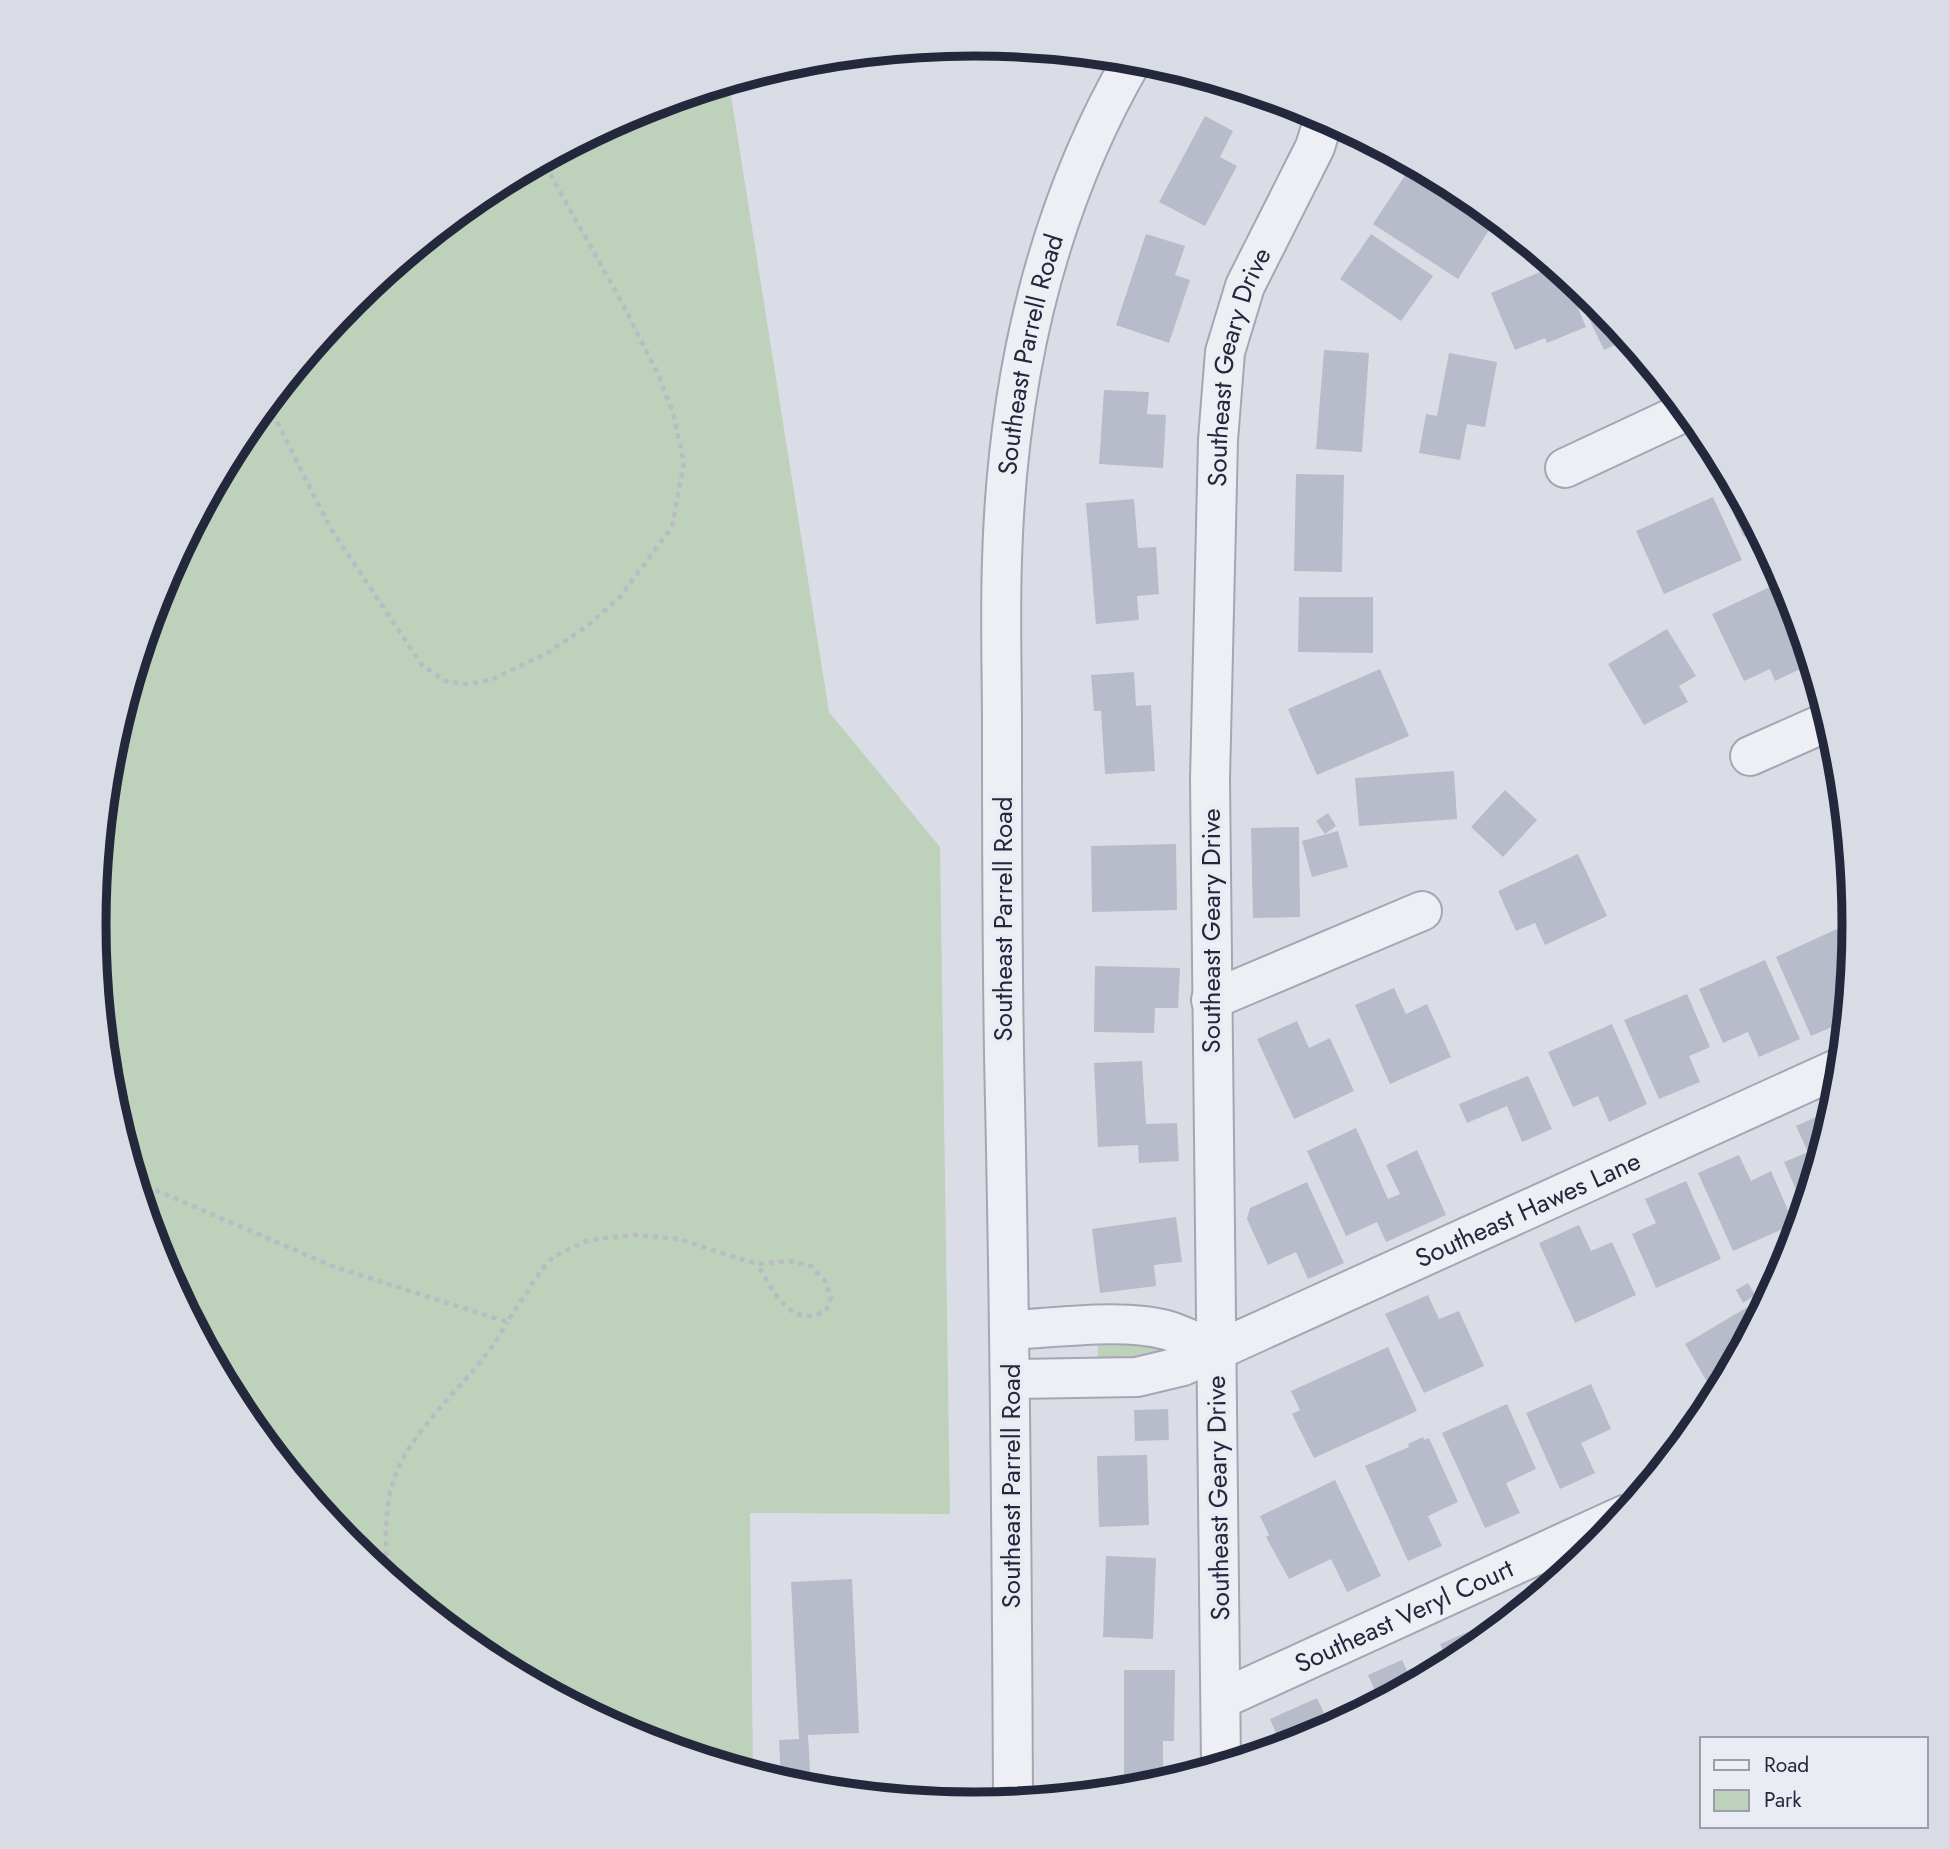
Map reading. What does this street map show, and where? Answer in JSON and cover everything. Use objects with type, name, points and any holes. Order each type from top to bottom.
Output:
[{"type":"street","name":"Southeast Parrell Road","points":[[1013,1792],[1010,1330],[1002,943],[1002,559],[1010,441],[1027,331],[1063,209],[1105,108],[1127,70]]},
{"type":"street","name":"Southeast Geary Drive","points":[[1221,1757],[1211,1000],[1211,753],[1218,440],[1225,352],[1245,286],[1315,147],[1321,128]]},
{"type":"street","points":[[1565,468],[1678,415]]},
{"type":"street","points":[[1750,756],[1819,725]]},
{"type":"street","points":[[1211,1000],[1422,911]]},
{"type":"street","name":"Southeast Hawes Lane","points":[[1010,1379],[1137,1377],[1167,1372],[1830,1072]]},
{"type":"street","points":[[1010,1330],[1113,1325],[1152,1327],[1177,1334],[1216,1352]]},
{"type":"street","name":"Southeast Veryl Court","points":[[1222,1699],[1601,1525]]},
{"type":"path","points":[[273,413],[331,529],[422,665],[444,681],[467,684],[491,680],[547,653],[586,627],[621,597],[672,527],[684,463],[673,413],[658,374],[547,168]]},
{"type":"path","points":[[147,1186],[332,1266],[507,1322]]},
{"type":"path","points":[[386,1563],[386,1531],[391,1489],[405,1454],[484,1359],[554,1256],[589,1240],[634,1235],[678,1239],[757,1264],[789,1261],[811,1266],[825,1281],[831,1297],[826,1311],[813,1318],[796,1315],[777,1294],[757,1264]]},
{"type":"green space","points":[[730,92],[829,712],[940,847],[950,1514],[750,1513],[753,1764],[695,1747],[642,1727],[540,1677],[446,1614],[360,1539],[285,1453],[252,1407],[222,1359],[172,1257],[152,1204],[123,1094],[113,1038],[106,925],[113,811],[123,755],[152,645],[172,592],[222,490],[285,396],[360,310],[446,235],[492,202],[540,172],[590,146],[642,122]]},
{"type":"green space","points":[[1159,1344],[1166,1352],[1163,1357],[1098,1360],[1098,1345]]},
{"type":"building","points":[[1205,116],[1233,131],[1220,157],[1237,166],[1205,226],[1159,202]]},
{"type":"building","points":[[1408,171],[1491,227],[1458,279],[1373,224]]},
{"type":"building","points":[[1146,234],[1185,246],[1175,275],[1190,280],[1169,343],[1116,325]]},
{"type":"building","points":[[1371,234],[1433,276],[1401,321],[1340,279]]},
{"type":"building","points":[[1545,270],[1573,295],[1586,327],[1547,343],[1545,338],[1515,350],[1491,293]]},
{"type":"building","points":[[1582,303],[1619,343],[1604,350]]},
{"type":"building","points":[[1324,350],[1369,353],[1362,452],[1316,449]]},
{"type":"building","points":[[1449,353],[1497,362],[1485,427],[1467,424],[1460,460],[1419,453],[1426,414],[1437,416]]},
{"type":"building","points":[[1104,390],[1149,392],[1147,414],[1166,415],[1163,468],[1099,464]]},
{"type":"building","points":[[1296,474],[1344,475],[1342,572],[1294,571]]},
{"type":"building","points":[[1721,481],[1727,490],[1750,534],[1744,537],[1719,482]]},
{"type":"building","points":[[1713,497],[1742,560],[1664,594],[1636,531]]},
{"type":"building","points":[[1134,499],[1138,548],[1156,547],[1159,594],[1137,596],[1139,620],[1096,624],[1086,503]]},
{"type":"building","points":[[1774,585],[1804,668],[1775,681],[1770,669],[1744,681],[1712,614]]},
{"type":"building","points":[[1299,597],[1373,597],[1373,653],[1298,652]]},
{"type":"building","points":[[1667,629],[1696,676],[1679,686],[1688,702],[1644,725],[1608,664]]},
{"type":"building","points":[[1380,669],[1409,736],[1317,775],[1288,709]]},
{"type":"building","points":[[1134,672],[1136,706],[1151,705],[1155,771],[1105,774],[1101,711],[1094,711],[1091,675]]},
{"type":"building","points":[[1454,771],[1457,819],[1359,826],[1355,778]]},
{"type":"building","points":[[1505,790],[1537,820],[1503,857],[1471,827]]},
{"type":"building","points":[[1328,813],[1336,826],[1325,834],[1316,821]]},
{"type":"building","points":[[1299,827],[1300,917],[1253,918],[1251,828]]},
{"type":"building","points":[[1338,831],[1348,867],[1312,877],[1302,841]]},
{"type":"building","points":[[1176,844],[1177,910],[1092,912],[1091,846]]},
{"type":"building","points":[[1578,854],[1607,916],[1545,945],[1535,923],[1516,931],[1498,891]]},
{"type":"building","points":[[1837,929],[1842,941],[1837,1025],[1811,1036],[1776,957]]},
{"type":"building","points":[[1765,960],[1800,1039],[1759,1057],[1748,1032],[1723,1043],[1699,989]]},
{"type":"building","points":[[1095,966],[1180,968],[1178,1008],[1155,1008],[1154,1033],[1094,1032]]},
{"type":"building","points":[[1394,988],[1406,1014],[1427,1004],[1451,1057],[1390,1084],[1355,1005]]},
{"type":"building","points":[[1687,994],[1710,1047],[1689,1056],[1700,1082],[1659,1099],[1624,1020]]},
{"type":"building","points":[[1297,1021],[1309,1048],[1330,1038],[1354,1091],[1294,1119],[1257,1039]]},
{"type":"building","points":[[1612,1024],[1647,1104],[1609,1122],[1598,1096],[1573,1107],[1548,1052]]},
{"type":"building","points":[[1142,1061],[1146,1124],[1177,1123],[1179,1161],[1139,1163],[1138,1145],[1098,1147],[1094,1063]]},
{"type":"building","points":[[1528,1076],[1552,1129],[1522,1142],[1507,1106],[1467,1123],[1459,1104]]},
{"type":"building","points":[[1821,1115],[1799,1197],[1784,1162],[1808,1152],[1796,1126]]},
{"type":"building","points":[[1356,1128],[1388,1199],[1400,1194],[1386,1165],[1417,1150],[1446,1215],[1386,1242],[1377,1222],[1346,1236],[1307,1151]]},
{"type":"building","points":[[1739,1155],[1751,1181],[1771,1171],[1792,1218],[1789,1226],[1733,1251],[1698,1173]]},
{"type":"building","points":[[1686,1181],[1721,1259],[1656,1288],[1632,1234],[1656,1223],[1645,1199]]},
{"type":"building","points":[[1307,1182],[1344,1263],[1308,1279],[1296,1252],[1268,1265],[1247,1219],[1250,1208]]},
{"type":"building","points":[[1176,1217],[1182,1262],[1154,1265],[1156,1286],[1100,1293],[1092,1229]]},
{"type":"building","points":[[1579,1225],[1591,1251],[1612,1242],[1636,1295],[1575,1323],[1539,1243]]},
{"type":"building","points":[[1748,1283],[1755,1295],[1743,1303],[1736,1290]]},
{"type":"building","points":[[1428,1295],[1439,1319],[1459,1311],[1484,1366],[1424,1393],[1385,1314]]},
{"type":"building","points":[[1751,1305],[1753,1309],[1727,1359],[1709,1385],[1685,1344]]},
{"type":"building","points":[[1388,1347],[1417,1411],[1314,1458],[1292,1414],[1300,1410],[1291,1391]]},
{"type":"building","points":[[1591,1384],[1611,1429],[1581,1443],[1595,1473],[1560,1489],[1526,1413]]},
{"type":"building","points":[[1507,1404],[1536,1469],[1506,1483],[1520,1513],[1485,1528],[1442,1433]]},
{"type":"building","points":[[1168,1409],[1169,1440],[1135,1441],[1134,1410]]},
{"type":"building","points":[[1423,1437],[1424,1440],[1429,1438],[1458,1502],[1428,1516],[1442,1546],[1408,1561],[1365,1466],[1409,1447],[1408,1444]]},
{"type":"building","points":[[1147,1455],[1149,1525],[1099,1527],[1097,1456]]},
{"type":"building","points":[[1335,1480],[1381,1576],[1347,1592],[1331,1559],[1289,1579],[1266,1537],[1269,1535],[1260,1516]]},
{"type":"building","points":[[1106,1556],[1156,1558],[1153,1639],[1103,1637]]},
{"type":"building","points":[[852,1579],[859,1733],[808,1735],[810,1777],[780,1770],[779,1740],[799,1739],[791,1582]]},
{"type":"building","points":[[1484,1625],[1485,1627],[1445,1655],[1440,1644]]},
{"type":"building","points":[[1402,1660],[1410,1677],[1376,1694],[1368,1675]]},
{"type":"building","points":[[1124,1670],[1175,1670],[1174,1741],[1163,1741],[1163,1772],[1124,1774]]},
{"type":"building","points":[[1317,1698],[1326,1718],[1278,1738],[1270,1719]]}]
